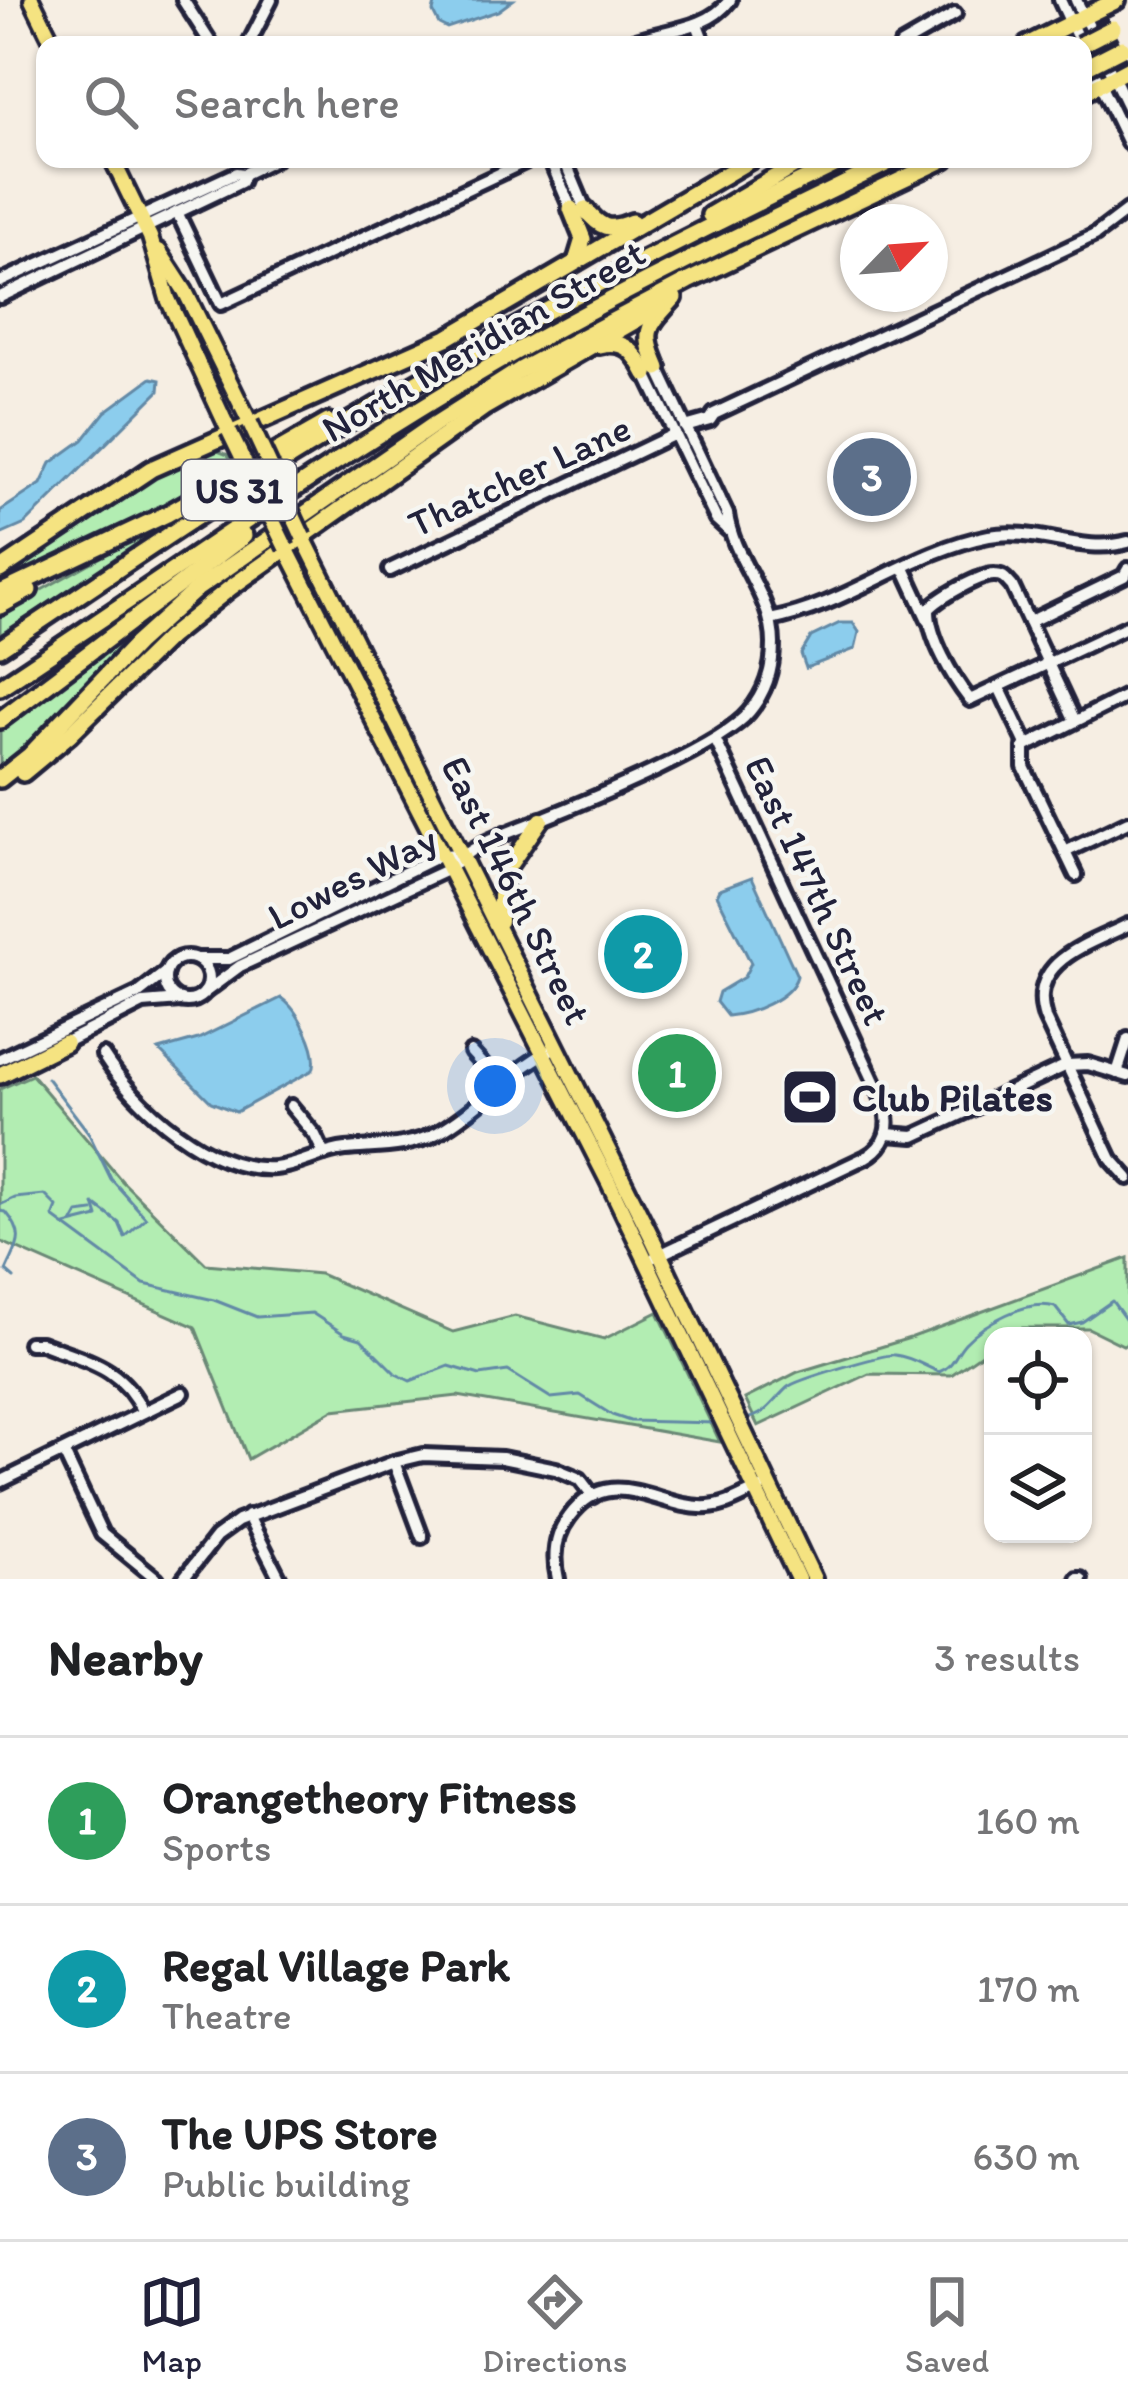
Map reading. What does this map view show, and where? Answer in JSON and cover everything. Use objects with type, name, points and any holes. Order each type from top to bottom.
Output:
[{"type":"highway","points":[[1046,36],[1118,0]]},
{"type":"highway","points":[[1092,40],[1120,24]]},
{"type":"highway","points":[[1092,64],[1125,47]]},
{"type":"highway","points":[[0,570],[126,484],[229,431],[422,350],[736,168]]},
{"type":"highway","points":[[576,294],[791,168]]},
{"type":"highway","name":"North Meridian Street","points":[[0,648],[294,454],[576,294],[829,168]]},
{"type":"highway","name":"North Meridian Street","points":[[0,687],[345,456],[475,375],[583,315],[878,168]]},
{"type":"highway","points":[[0,783],[162,619],[250,549],[520,370],[727,260],[926,168]]},
{"type":"highway","points":[[578,209],[599,225],[614,229],[684,198]]},
{"type":"highway","points":[[555,277],[574,263],[583,244],[578,209]]},
{"type":"highway","points":[[0,783],[49,753],[201,610],[455,427],[543,372],[827,215]]},
{"type":"highway","points":[[652,371],[648,330],[674,298]]},
{"type":"highway","points":[[543,372],[614,342],[631,349],[652,371]]},
{"type":"highway","points":[[0,606],[331,421],[486,343]]},
{"type":"highway","points":[[0,720],[345,456]]},
{"type":"highway","points":[[0,593],[126,535]]},
{"type":"highway","points":[[0,1068],[64,1043]]},
{"type":"main road","points":[[32,0],[50,36]]},
{"type":"main road","name":"East 146th Street","points":[[116,168],[185,291],[463,854],[551,1050]]},
{"type":"main road","name":"East 146th Street","points":[[145,226],[168,298],[229,431],[445,862],[551,1050],[721,1399],[799,1579]]},
{"type":"main road","points":[[501,932],[499,901],[507,869],[542,820]]},
{"type":"main road","name":"East 146th Street","points":[[762,1487],[814,1579]]},
{"type":"street","points":[[183,0],[206,36]]},
{"type":"street","points":[[253,36],[271,0]]},
{"type":"street","points":[[646,36],[697,24],[717,15],[730,0]]},
{"type":"street","points":[[1060,0],[1086,36]]},
{"type":"street","points":[[1076,0],[1080,36]]},
{"type":"street","points":[[917,36],[955,14]]},
{"type":"street","points":[[697,24],[702,36]]},
{"type":"street","points":[[1092,50],[1128,143]]},
{"type":"street","points":[[1106,81],[1128,107]]},
{"type":"street","points":[[0,282],[58,254],[145,226],[236,172],[256,168]]},
{"type":"street","points":[[177,212],[221,304],[512,168]]},
{"type":"street","points":[[555,168],[578,209]]},
{"type":"street","points":[[567,168],[578,209]]},
{"type":"street","points":[[0,296],[241,182],[244,174]]},
{"type":"street","name":"Thatcher Lane","points":[[679,410],[694,416],[714,414],[1095,235],[1128,210]]},
{"type":"street","points":[[0,296],[55,263],[58,254]]},
{"type":"street","points":[[652,371],[679,410],[680,431]]},
{"type":"street","points":[[463,854],[715,740],[748,714],[766,685],[772,652],[770,620],[729,531],[727,514],[652,371]]},
{"type":"street","name":"Thatcher Lane","points":[[390,569],[710,420],[714,414]]},
{"type":"street","points":[[770,620],[825,606],[960,543],[994,535],[1044,536],[1103,547],[1128,542]]},
{"type":"street","points":[[904,568],[970,700]]},
{"type":"street","points":[[1028,622],[1126,572],[1128,592]]},
{"type":"street","points":[[930,623],[934,603],[998,574],[1012,586],[1075,721]]},
{"type":"street","points":[[956,707],[1128,626]]},
{"type":"street","points":[[999,687],[1026,744],[1024,767],[1076,875]]},
{"type":"street","points":[[1026,744],[1128,695]]},
{"type":"street","name":"East 147th Street","points":[[715,740],[885,1105],[887,1134]]},
{"type":"street","points":[[1065,852],[1128,822]]},
{"type":"street","name":"Lowes Way","points":[[0,1068],[139,993],[179,958],[229,958],[463,854]]},
{"type":"street","name":"Lowes Way","points":[[64,1043],[143,1003],[194,1000],[240,966],[445,862]]},
{"type":"street","points":[[1128,926],[1067,954],[1045,979],[1042,1007],[1111,1159],[1128,1178]]},
{"type":"street","points":[[197,959],[208,971],[206,992]]},
{"type":"street","points":[[166,972],[167,989],[181,1000]]},
{"type":"street","points":[[654,1258],[866,1157],[887,1134],[914,1136],[1067,1065],[1088,1064],[1122,1074],[1128,1040]]},
{"type":"street","points":[[103,1054],[117,1075],[195,1145],[227,1160],[272,1168],[324,1154],[423,1139],[462,1117],[551,1050]]},
{"type":"street","points":[[471,1052],[502,1086]]},
{"type":"street","points":[[291,1106],[324,1154]]},
{"type":"street","points":[[29,1343],[41,1343],[110,1370],[128,1383],[142,1412]]},
{"type":"street","points":[[0,1482],[182,1393]]},
{"type":"street","points":[[64,1453],[102,1534],[157,1579]]},
{"type":"street","points":[[183,1579],[216,1537],[248,1516],[394,1462],[423,1456],[502,1458],[566,1472],[580,1479],[593,1496]]},
{"type":"street","points":[[394,1462],[422,1537]]},
{"type":"street","points":[[558,1579],[554,1554],[561,1530],[574,1510],[593,1496],[633,1490],[709,1507],[762,1487]]},
{"type":"street","points":[[248,1516],[280,1579]]},
{"type":"green space","points":[[210,448],[228,455],[235,468],[155,514],[0,587],[0,574],[147,477]]},
{"type":"green space","points":[[181,516],[0,635],[0,613]]},
{"type":"green space","points":[[162,604],[165,609],[0,775],[0,730]]},
{"type":"green space","points":[[32,1075],[122,1181],[206,1264],[320,1274],[453,1332],[515,1316],[604,1339],[658,1312],[720,1442],[458,1396],[333,1410],[248,1459],[195,1327],[0,1241],[0,1089]]},
{"type":"green space","points":[[1128,1258],[1128,1343],[1123,1345],[1092,1327],[984,1327],[984,1352],[951,1375],[869,1374],[758,1426],[745,1399],[798,1372],[910,1338]]},
{"type":"water","points":[[436,0],[513,0],[498,11],[447,28],[433,12]]},
{"type":"water","points":[[151,378],[160,380],[159,391],[25,524],[0,535],[0,511],[41,484],[51,463],[83,440],[105,412]]},
{"type":"water","points":[[840,623],[853,623],[859,632],[855,649],[806,668],[801,654],[811,637]]},
{"type":"water","points":[[752,877],[797,976],[778,998],[758,1009],[727,1016],[716,1002],[719,992],[744,977],[751,963],[717,895],[720,889]]},
{"type":"water","points":[[281,998],[306,1031],[313,1070],[236,1112],[211,1102],[159,1050],[198,1039]]},
{"type":"waterway","points":[[47,1078],[88,1132],[111,1179],[146,1218],[125,1237],[119,1223],[94,1204],[98,1217],[66,1225]]},
{"type":"waterway","points":[[0,1205],[45,1195],[57,1207],[53,1217],[144,1284],[214,1300],[257,1317],[312,1313],[361,1339],[396,1374],[410,1381],[449,1366],[480,1375],[508,1371],[551,1398],[580,1395],[630,1421],[716,1423]]},
{"type":"waterway","points":[[0,1211],[6,1212],[17,1229],[16,1249],[6,1271],[14,1278]]},
{"type":"waterway","points":[[73,1222],[78,1213],[93,1211]]},
{"type":"waterway","points":[[744,1419],[764,1411],[788,1387],[876,1358],[901,1356],[939,1372],[983,1328],[1032,1306],[1055,1307],[1069,1325],[1082,1322],[1112,1301],[1128,1323]]},
{"type":"place","name":"The UPS Store","points":[[872,477]]},
{"type":"place","name":"Regal Village Park","points":[[643,954]]},
{"type":"place","name":"Orangetheory Fitness","points":[[677,1073]]},
{"type":"place","name":"Club Pilates","points":[[810,1097]]}]
